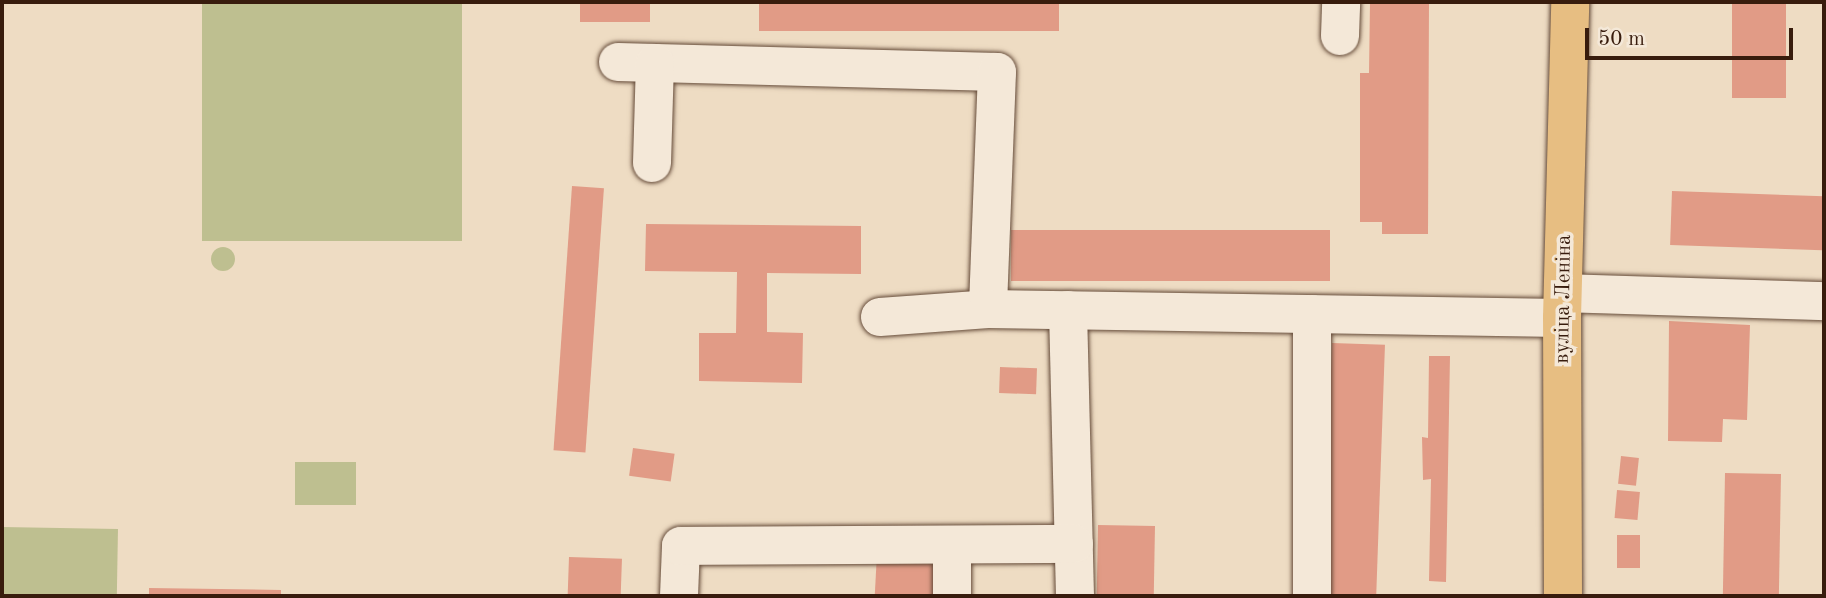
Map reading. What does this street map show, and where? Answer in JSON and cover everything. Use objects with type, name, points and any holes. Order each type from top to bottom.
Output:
[{"type":"main road","name":"вуліца Леніна","points":[[1563,596],[1563,305],[1570,2]]},
{"type":"lane","points":[[618,62],[997,72],[988,309]]},
{"type":"lane","points":[[652,163],[655,62]]},
{"type":"lane","points":[[880,317],[988,309],[1312,314],[1563,305],[1824,301]]},
{"type":"lane","points":[[1068,310],[1075,596]]},
{"type":"lane","points":[[1312,314],[1312,596]]},
{"type":"lane","points":[[679,596],[681,546],[952,548],[1074,544]]},
{"type":"lane","points":[[952,548],[952,596]]},
{"type":"green space","points":[[202,2],[462,2],[462,241],[202,241]]},
{"type":"green space","points":[[218,247],[228,247],[235,254],[235,264],[228,271],[218,271],[211,264],[211,254]]},
{"type":"green space","points":[[295,462],[356,462],[356,505],[295,505]]},
{"type":"green space","points":[[2,527],[118,529],[117,596],[2,596]]},
{"type":"building","points":[[580,2],[650,2],[650,22],[580,22]]},
{"type":"building","points":[[759,2],[1059,2],[1059,31],[759,31]]},
{"type":"building","points":[[1370,2],[1429,2],[1428,234],[1382,234],[1382,222],[1360,222],[1360,73],[1369,73]]},
{"type":"building","points":[[1732,2],[1786,2],[1786,98],[1732,98]]},
{"type":"building","points":[[572,186],[604,188],[585,453],[554,450]]},
{"type":"building","points":[[1672,191],[1824,196],[1822,250],[1670,245]]},
{"type":"building","points":[[646,224],[861,226],[861,274],[767,273],[767,332],[803,333],[802,383],[699,381],[699,333],[736,333],[737,272],[645,271]]},
{"type":"building","points":[[1011,230],[1330,230],[1330,281],[1011,281]]},
{"type":"building","points":[[1669,321],[1750,325],[1747,420],[1723,419],[1722,442],[1668,441]]},
{"type":"building","points":[[1332,343],[1385,345],[1376,596],[1323,596]]},
{"type":"building","points":[[1429,356],[1450,356],[1446,582],[1429,581],[1431,479],[1423,480],[1422,437],[1428,438]]},
{"type":"building","points":[[1000,367],[1037,368],[1036,394],[999,393]]},
{"type":"building","points":[[633,448],[675,454],[671,482],[629,476]]},
{"type":"building","points":[[1621,456],[1639,458],[1636,486],[1618,484]]},
{"type":"building","points":[[1725,473],[1781,474],[1779,596],[1723,596]]},
{"type":"building","points":[[1617,490],[1640,492],[1637,520],[1615,518]]},
{"type":"building","points":[[1098,525],[1155,526],[1154,596],[1097,596]]},
{"type":"building","points":[[1617,535],[1640,535],[1640,568],[1617,568]]},
{"type":"building","points":[[877,553],[938,556],[936,596],[875,596]]},
{"type":"building","points":[[569,557],[622,559],[621,596],[568,596]]},
{"type":"building","points":[[149,588],[281,590],[281,596],[149,596]]}]
